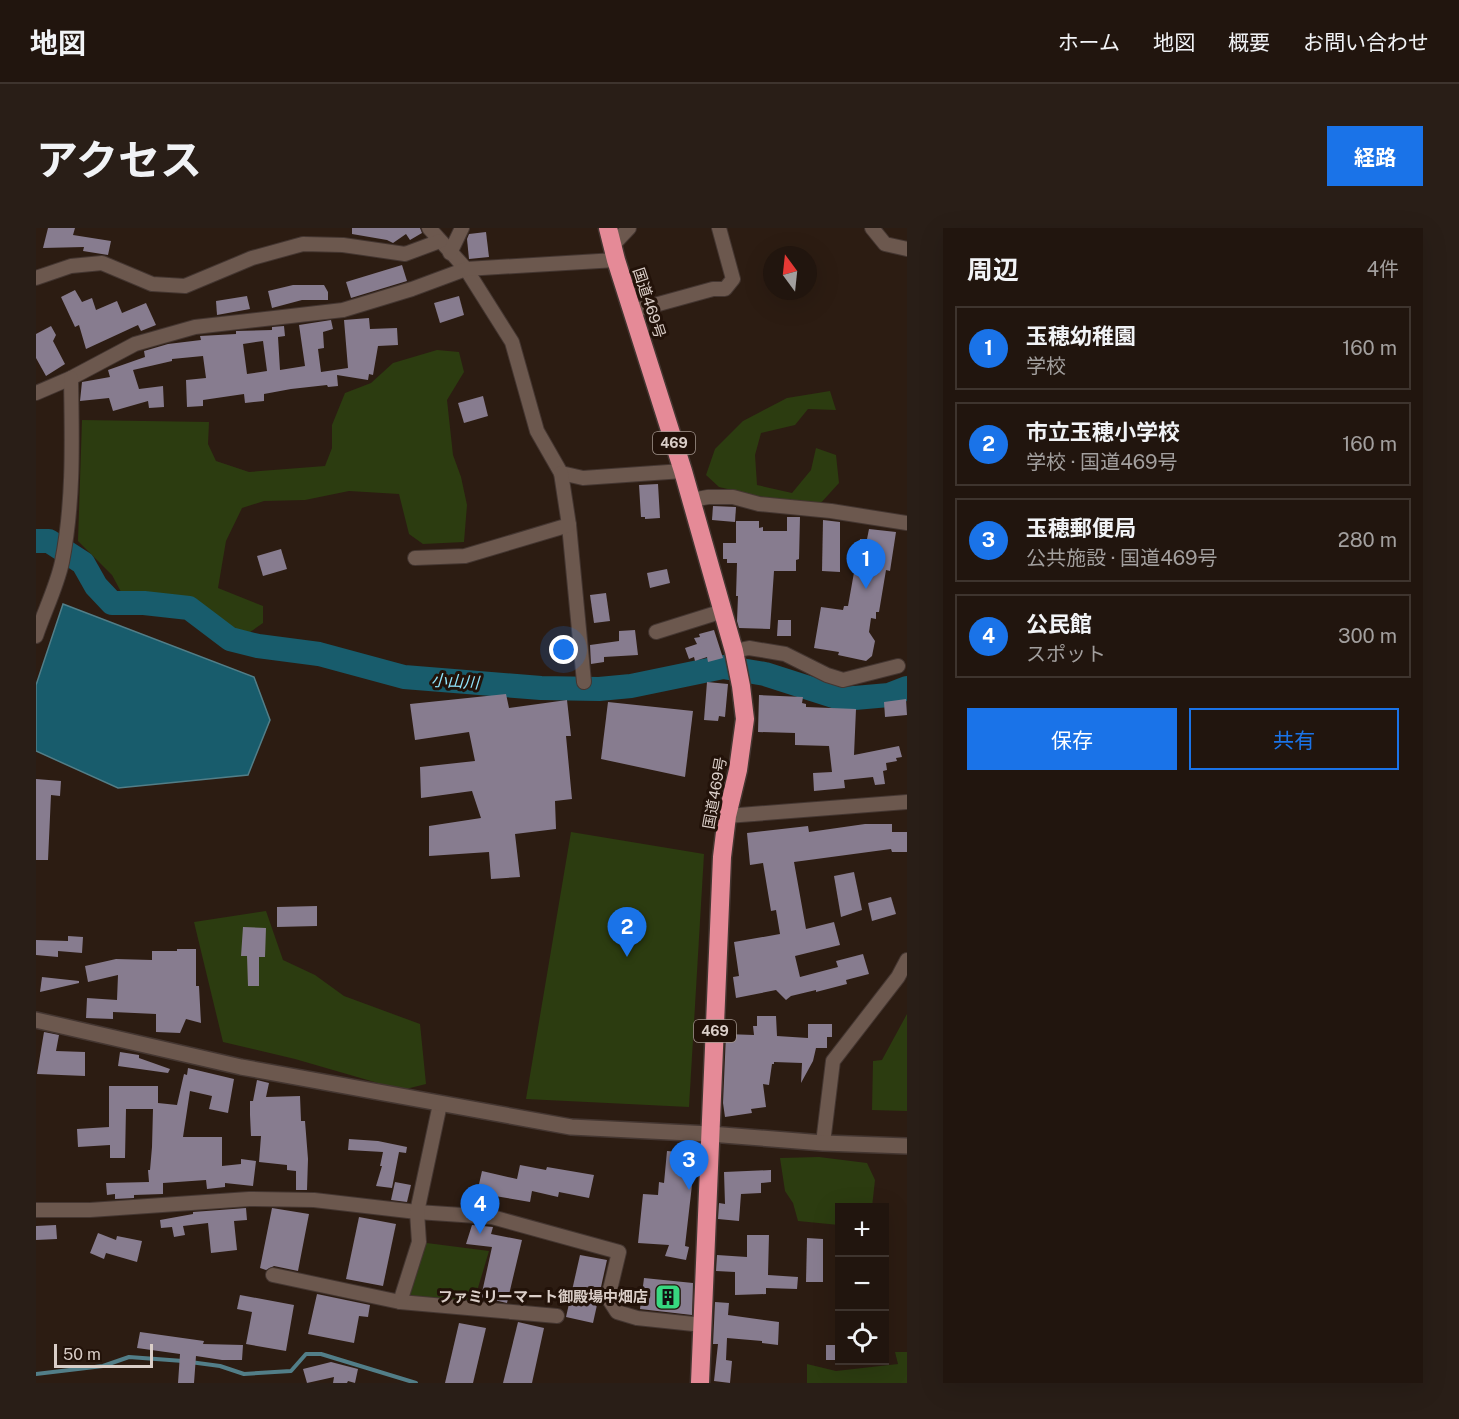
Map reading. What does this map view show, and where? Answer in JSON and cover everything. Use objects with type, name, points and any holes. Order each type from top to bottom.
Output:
[{"type":"highway","name":"国道469号","points":[[612,244],[692,500],[735,655],[745,719],[738,770],[727,816],[722,857],[700,1383]]},
{"type":"street","points":[[429,228],[466,269],[512,342],[537,431],[561,472],[569,525],[584,682]]},
{"type":"street","points":[[450,253],[462,228]]},
{"type":"street","points":[[36,393],[71,378],[135,344],[195,327],[344,310],[466,269],[612,244],[629,228]]},
{"type":"street","points":[[633,311],[713,289],[725,289],[733,279],[719,228]]},
{"type":"street","points":[[872,228],[885,244],[907,249]]},
{"type":"street","points":[[36,278],[71,266],[102,263],[153,284],[185,286],[252,258],[303,244],[344,245],[405,254],[440,241]]},
{"type":"street","points":[[36,636],[62,560],[66,535],[72,453],[71,378]]},
{"type":"street","points":[[561,472],[583,478],[683,471]]},
{"type":"street","points":[[692,500],[708,497],[733,497],[759,504],[831,511],[907,523]]},
{"type":"street","points":[[415,558],[465,556],[569,525]]},
{"type":"street","points":[[656,632],[723,611]]},
{"type":"street","points":[[735,655],[749,648],[785,654],[827,675],[843,680],[898,666]]},
{"type":"street","points":[[727,816],[907,802]]},
{"type":"street","points":[[823,1143],[833,1061],[903,979],[907,960]]},
{"type":"street","points":[[36,1020],[241,1067],[571,1127],[907,1146]]},
{"type":"street","points":[[400,1302],[419,1242],[417,1212],[440,1104]]},
{"type":"street","points":[[36,1210],[90,1210],[249,1199],[314,1200],[492,1218],[619,1252],[608,1298],[617,1312],[637,1318],[703,1325]]},
{"type":"street","points":[[273,1275],[400,1302],[557,1316]]},
{"type":"green space","points":[[437,350],[459,352],[464,372],[447,400],[453,455],[467,505],[464,542],[423,544],[409,534],[399,494],[349,491],[305,500],[264,501],[242,508],[226,541],[218,588],[263,606],[263,623],[243,637],[183,602],[127,603],[112,575],[78,541],[82,420],[209,422],[208,444],[216,461],[249,472],[325,466],[332,448],[332,425],[345,393],[371,383],[393,363]]},
{"type":"green space","points":[[830,391],[836,410],[808,409],[795,425],[761,433],[755,455],[757,485],[792,493],[811,470],[816,448],[836,455],[839,483],[819,505],[757,496],[719,487],[706,475],[715,449],[743,421],[787,398]]},
{"type":"green space","points":[[571,832],[704,854],[689,1107],[526,1099]]},
{"type":"green space","points":[[266,911],[283,960],[315,975],[344,996],[420,1024],[426,1084],[402,1090],[295,1059],[223,1042],[194,922]]},
{"type":"green space","points":[[907,1014],[907,1111],[872,1110],[873,1061],[882,1060]]},
{"type":"green space","points":[[819,1157],[867,1163],[875,1180],[872,1203],[835,1203],[835,1225],[798,1221],[793,1203],[785,1191],[780,1158]]},
{"type":"green space","points":[[419,1242],[489,1251],[472,1308],[400,1302]]},
{"type":"green space","points":[[895,1352],[907,1352],[907,1383],[807,1383],[807,1364],[836,1371],[898,1364]]},
{"type":"water","points":[[63,604],[254,677],[270,720],[248,775],[118,788],[36,751],[36,685]]},
{"type":"building","points":[[48,228],[75,228],[73,235],[111,241],[108,255],[83,251],[84,247],[43,248]]},
{"type":"building","points":[[352,228],[420,228],[422,233],[410,240],[406,234],[393,243],[352,234]]},
{"type":"building","points":[[486,232],[489,257],[469,259],[467,239],[469,234]]},
{"type":"building","points":[[402,265],[407,281],[351,298],[346,282]]},
{"type":"building","points":[[293,285],[324,285],[328,292],[328,300],[302,300],[272,308],[268,291]]},
{"type":"building","points":[[75,290],[82,302],[92,298],[96,310],[117,301],[122,313],[146,303],[156,325],[141,331],[138,325],[86,349],[79,325],[75,327],[61,297]]},
{"type":"building","points":[[247,296],[250,309],[217,315],[216,301]]},
{"type":"building","points":[[459,296],[464,315],[440,323],[434,303]]},
{"type":"building","points":[[369,318],[370,329],[397,328],[398,345],[378,346],[373,375],[369,374],[368,380],[337,375],[338,386],[291,389],[264,394],[264,401],[245,403],[244,394],[203,400],[203,406],[187,407],[186,380],[206,378],[203,356],[172,359],[172,361],[133,370],[139,389],[163,386],[164,407],[149,408],[148,401],[113,411],[109,398],[80,401],[82,382],[110,377],[108,370],[145,357],[144,351],[168,344],[201,340],[200,336],[236,334],[236,331],[272,330],[272,327],[284,326],[285,336],[278,337],[280,370],[305,366],[299,325],[331,320],[333,329],[323,332],[324,348],[318,349],[321,372],[348,368],[344,320]],"holes":[[[263,341],[267,371],[247,374],[243,344]]]},
{"type":"building","points":[[51,326],[56,335],[53,341],[65,364],[46,376],[36,358],[36,334]]},
{"type":"building","points":[[483,396],[488,416],[464,423],[458,403]]},
{"type":"building","points":[[658,484],[660,518],[645,519],[641,517],[639,485]]},
{"type":"building","points":[[713,506],[736,507],[735,522],[712,520]]},
{"type":"building","points":[[787,517],[800,517],[799,559],[796,560],[796,571],[774,571],[770,629],[739,628],[738,596],[736,596],[737,563],[727,563],[727,559],[723,559],[723,543],[736,543],[736,521],[759,521],[759,528],[763,527],[763,531],[787,531]]},
{"type":"building","points":[[823,520],[840,522],[840,572],[822,571]]},
{"type":"building","points":[[869,529],[896,532],[890,571],[886,570],[879,612],[876,612],[876,619],[871,618],[869,632],[875,641],[872,656],[866,661],[838,655],[839,652],[814,648],[821,607],[843,610],[844,606],[848,606],[860,539],[867,539]]},
{"type":"building","points":[[281,549],[287,569],[263,576],[257,556]]},
{"type":"building","points":[[667,569],[670,583],[650,588],[647,573]]},
{"type":"building","points":[[606,593],[610,621],[594,623],[590,595]]},
{"type":"building","points":[[778,620],[791,620],[791,636],[777,636]]},
{"type":"building","points":[[635,630],[638,655],[604,657],[604,662],[591,664],[590,645],[619,641],[619,631]]},
{"type":"building","points":[[714,630],[723,658],[708,662],[707,657],[695,661],[694,657],[689,659],[685,648],[697,644],[694,638],[700,637],[699,634]]},
{"type":"building","points":[[707,682],[728,684],[725,717],[719,716],[718,721],[704,720]]},
{"type":"building","points":[[506,694],[509,708],[567,700],[571,736],[566,736],[572,799],[555,801],[556,829],[515,834],[520,877],[491,879],[489,852],[429,856],[429,826],[481,818],[472,791],[421,798],[420,767],[475,761],[469,732],[415,740],[410,704]]},
{"type":"building","points":[[759,695],[803,697],[802,703],[806,704],[806,707],[856,709],[854,755],[899,746],[902,757],[896,758],[897,761],[886,763],[887,770],[883,771],[885,784],[875,785],[873,777],[844,780],[845,788],[814,791],[813,773],[832,772],[829,746],[795,745],[795,733],[758,732]]},
{"type":"building","points":[[906,699],[907,715],[885,717],[884,702]]},
{"type":"building","points":[[608,702],[693,711],[685,777],[601,759]]},
{"type":"building","points":[[36,779],[61,781],[60,796],[51,795],[48,860],[36,860]]},
{"type":"building","points":[[865,824],[892,824],[892,832],[907,832],[907,852],[892,852],[891,849],[794,862],[806,929],[834,922],[840,945],[795,956],[800,977],[838,967],[836,961],[863,954],[869,974],[846,980],[847,984],[791,996],[786,1000],[776,990],[736,998],[733,977],[739,976],[734,942],[780,934],[776,910],[771,911],[763,863],[750,865],[747,833],[808,826],[809,832]]},
{"type":"building","points":[[854,872],[862,910],[841,917],[834,876]]},
{"type":"building","points":[[891,897],[896,914],[872,921],[868,903]]},
{"type":"building","points":[[317,906],[317,926],[277,927],[277,907]]},
{"type":"building","points":[[243,927],[266,928],[265,957],[259,957],[259,986],[248,986],[247,956],[241,956]]},
{"type":"building","points":[[68,936],[83,937],[82,953],[58,951],[58,957],[36,955],[36,940],[68,941]]},
{"type":"building","points":[[177,949],[196,949],[196,986],[199,986],[201,1023],[186,1019],[180,1033],[156,1032],[156,1014],[113,1012],[113,1019],[86,1018],[87,998],[117,1000],[118,975],[88,982],[85,966],[116,959],[152,960],[152,951],[177,951]]},
{"type":"building","points":[[42,977],[79,981],[79,983],[40,992]]},
{"type":"building","points":[[757,1016],[776,1016],[777,1036],[808,1038],[808,1024],[832,1024],[832,1037],[827,1037],[827,1048],[816,1048],[813,1061],[801,1083],[802,1063],[774,1062],[769,1085],[763,1084],[766,1107],[751,1109],[752,1113],[725,1117],[723,1103],[726,1034],[754,1035],[753,1026],[757,1026]]},
{"type":"building","points":[[44,1032],[59,1035],[56,1051],[85,1052],[85,1076],[37,1074]]},
{"type":"building","points":[[120,1052],[139,1055],[139,1058],[170,1069],[168,1073],[118,1066]]},
{"type":"building","points":[[188,1068],[234,1079],[228,1113],[209,1109],[212,1096],[190,1091],[183,1137],[222,1137],[222,1166],[241,1164],[241,1159],[256,1161],[253,1186],[225,1183],[225,1187],[207,1189],[206,1180],[163,1183],[163,1194],[134,1195],[134,1198],[115,1199],[115,1194],[107,1195],[106,1183],[149,1182],[153,1109],[126,1109],[125,1158],[110,1158],[110,1145],[78,1147],[77,1129],[109,1127],[109,1086],[158,1086],[158,1103],[177,1105],[184,1074],[187,1075]]},
{"type":"building","points":[[257,1080],[269,1083],[266,1097],[300,1096],[301,1121],[305,1121],[308,1159],[307,1190],[296,1190],[296,1171],[287,1170],[287,1165],[259,1162],[261,1136],[251,1136],[250,1115],[250,1101],[253,1101]]},
{"type":"building","points":[[349,1139],[378,1141],[407,1147],[406,1153],[399,1152],[392,1188],[376,1186],[382,1166],[380,1166],[383,1152],[348,1150]]},
{"type":"building","points":[[667,1151],[691,1153],[689,1184],[692,1185],[685,1246],[689,1247],[686,1260],[665,1256],[669,1245],[638,1243],[643,1194],[658,1195],[659,1182],[664,1183]]},
{"type":"building","points":[[520,1165],[594,1175],[589,1198],[559,1192],[558,1197],[532,1191],[530,1202],[477,1193],[482,1171],[517,1179]]},
{"type":"building","points":[[771,1170],[771,1182],[761,1183],[761,1193],[741,1194],[739,1221],[718,1219],[719,1203],[725,1204],[724,1172]]},
{"type":"building","points":[[395,1182],[411,1185],[407,1202],[391,1200]]},
{"type":"building","points":[[246,1208],[247,1220],[234,1221],[237,1250],[211,1253],[208,1223],[183,1226],[185,1235],[174,1237],[172,1227],[161,1228],[160,1220],[193,1214],[193,1212]]},
{"type":"building","points":[[272,1208],[309,1214],[298,1271],[274,1266],[266,1270],[260,1268]]},
{"type":"building","points":[[359,1217],[396,1224],[383,1286],[346,1279]]},
{"type":"building","points":[[56,1225],[57,1239],[36,1240],[36,1226]]},
{"type":"building","points":[[472,1225],[493,1227],[491,1234],[522,1240],[507,1303],[481,1297],[492,1247],[466,1244]]},
{"type":"building","points":[[98,1233],[116,1240],[117,1236],[142,1241],[137,1262],[106,1253],[104,1259],[90,1253]]},
{"type":"building","points":[[747,1235],[769,1235],[768,1275],[798,1277],[797,1289],[766,1288],[766,1294],[735,1295],[735,1272],[716,1271],[717,1255],[747,1257]]},
{"type":"building","points":[[807,1238],[823,1239],[823,1282],[806,1282]]},
{"type":"building","points":[[580,1255],[607,1260],[593,1323],[566,1317]]},
{"type":"building","name":"ファミリーマート御殿場中畑店","points":[[644,1278],[693,1283],[692,1315],[640,1309]]},
{"type":"building","points":[[317,1294],[370,1305],[368,1317],[359,1316],[354,1343],[308,1334]]},
{"type":"building","points":[[240,1295],[294,1305],[286,1351],[246,1344],[252,1312],[237,1309]]},
{"type":"building","points":[[715,1302],[729,1303],[728,1315],[779,1322],[778,1345],[727,1338],[726,1360],[732,1361],[730,1383],[714,1381],[718,1344],[713,1344]]},
{"type":"building","points":[[518,1322],[544,1328],[532,1383],[503,1383]]},
{"type":"building","points":[[459,1323],[486,1328],[473,1383],[445,1383]]},
{"type":"building","points":[[140,1332],[204,1341],[203,1344],[243,1345],[242,1360],[196,1356],[194,1383],[178,1383],[180,1354],[137,1348]]},
{"type":"building","points":[[826,1345],[835,1345],[835,1360],[826,1360]]},
{"type":"building","points":[[331,1362],[358,1369],[355,1383],[348,1381],[347,1383],[333,1383],[334,1377],[307,1383],[303,1369]]},
{"type":"waterway","name":"小山川","points":[[36,541],[49,541],[83,563],[96,586],[112,603],[144,603],[189,608],[230,639],[258,646],[319,654],[404,677],[541,688],[599,689],[631,686],[723,667],[765,674],[843,699],[889,695],[907,688]]},
{"type":"waterway","points":[[190,1362],[220,1366],[244,1374],[291,1371],[306,1354],[321,1354],[416,1383]]},
{"type":"waterway","points":[[36,1374],[103,1366],[129,1357],[183,1361]]},
{"type":"place","name":"玉穂幼稚園","points":[[866,589]]},
{"type":"place","name":"市立玉穂小学校","points":[[627,957]]},
{"type":"place","name":"玉穂郵便局","points":[[689,1190]]},
{"type":"place","name":"公民館","points":[[480,1234]]},
{"type":"place","name":"ファミリーマート御殿場中畑店","points":[[668,1297]]}]
